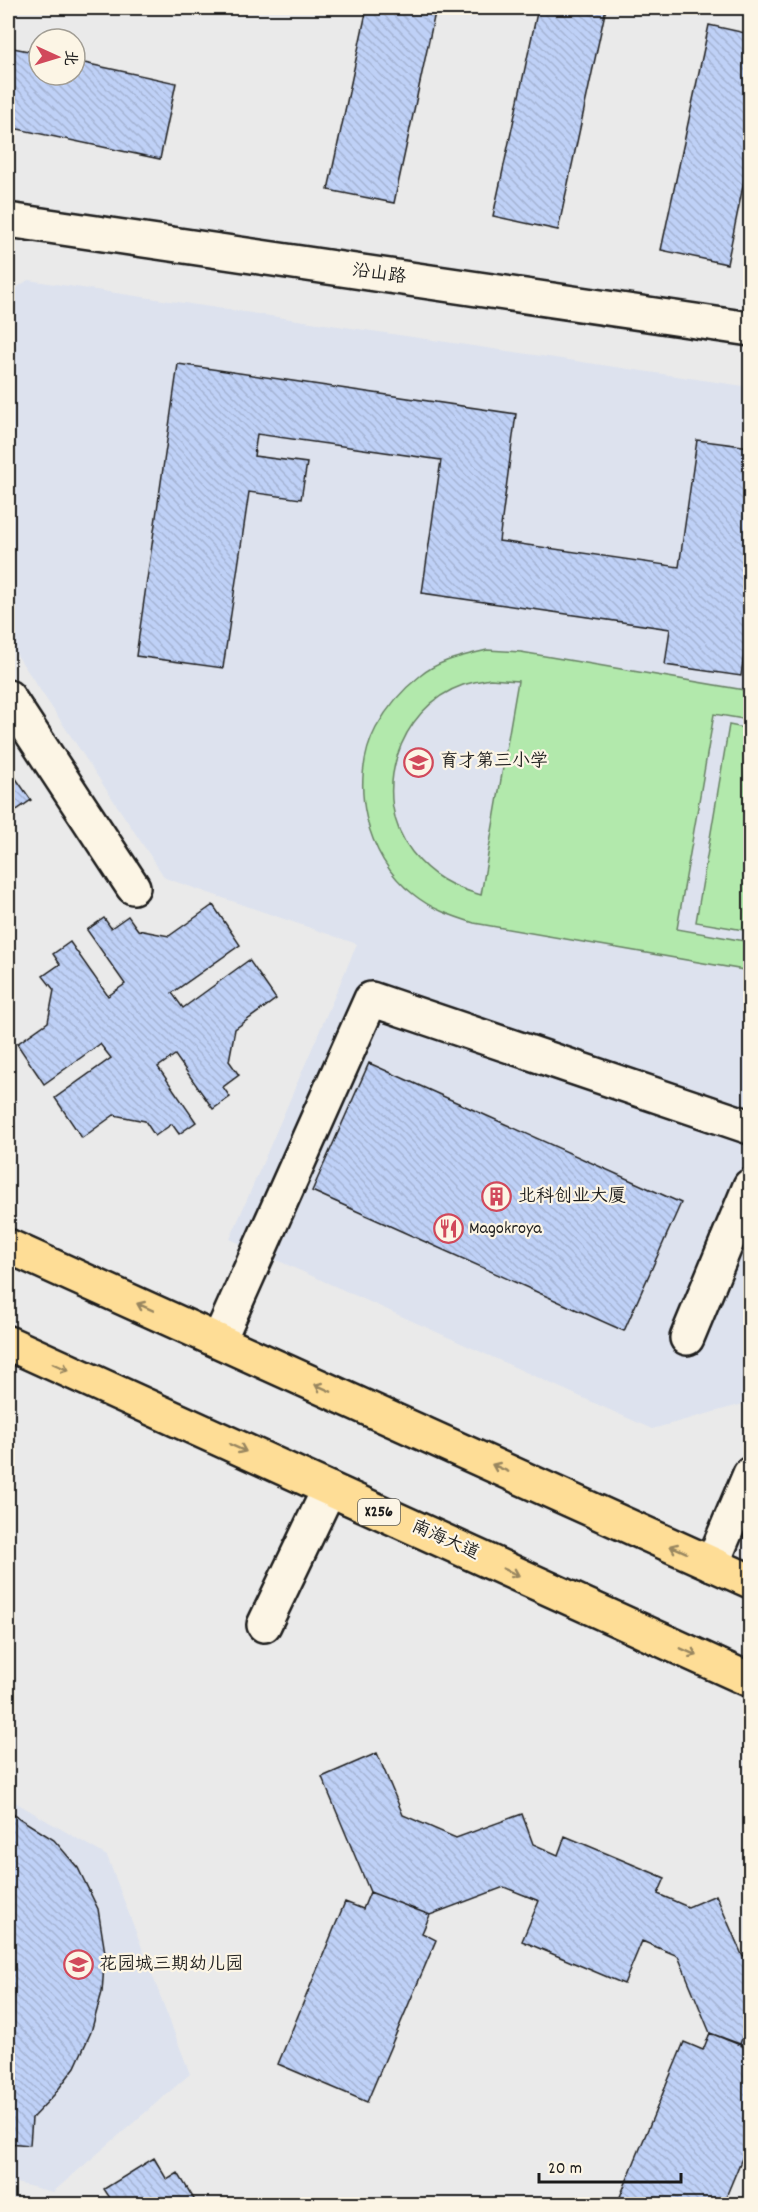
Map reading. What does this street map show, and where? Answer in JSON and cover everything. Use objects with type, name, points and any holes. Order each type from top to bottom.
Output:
[{"type":"main road","points":[[8,1246],[750,1581]]},
{"type":"main road","name":"南海大道","points":[[8,1343],[750,1680]]},
{"type":"street","name":"沿山路","points":[[8,220],[750,329]]},
{"type":"street","points":[[8,697],[133,887]]},
{"type":"street","points":[[219,1340],[371,999],[750,1127]]},
{"type":"street","points":[[687,1338],[750,1186]]},
{"type":"street","points":[[712,1564],[750,1474]]},
{"type":"street","points":[[264,1624],[329,1489]]},
{"type":"shaded area","name":"育才第三小学","points":[[28,280],[750,387],[750,1402],[652,1429],[230,1239],[357,944],[165,878],[11,646],[8,645],[8,294]]},
{"type":"shaded area","name":"花园城三期幼儿园","points":[[8,1798],[107,1856],[190,2074],[53,2192],[8,2181]]},
{"type":"green space","points":[[487,650],[521,652],[750,691],[750,720],[714,714],[677,929],[750,942],[750,971],[474,923],[427,904],[397,879],[383,860],[373,840],[366,817],[363,771],[376,728],[401,693],[427,671],[443,662]],"holes":[[[490,679],[518,681],[481,895],[443,879],[427,868],[412,852],[399,830],[393,806],[392,781],[397,756],[407,733],[422,713],[440,696],[463,685]]]},
{"type":"green space","points":[[729,725],[750,729],[750,931],[696,922]]},
{"type":"building","points":[[367,8],[436,8],[394,203],[328,190]]},
{"type":"building","points":[[538,8],[606,8],[558,230],[493,216]]},
{"type":"building","points":[[709,25],[750,34],[750,152],[727,264],[661,250]]},
{"type":"building","points":[[8,47],[27,51],[27,87],[87,87],[87,64],[176,83],[160,159],[8,127]]},
{"type":"building","points":[[178,364],[516,414],[499,541],[679,567],[697,440],[750,447],[750,611],[741,676],[665,665],[670,629],[422,593],[441,460],[257,434],[254,456],[307,463],[301,499],[249,492],[223,668],[136,656]]},
{"type":"building","points":[[8,767],[31,800],[8,816]]},
{"type":"building","points":[[213,905],[240,945],[172,993],[183,1008],[249,960],[276,999],[235,1029],[229,1061],[239,1075],[223,1087],[230,1097],[213,1109],[175,1055],[158,1067],[196,1122],[179,1134],[172,1124],[155,1136],[145,1121],[114,1115],[82,1138],[55,1098],[111,1058],[100,1044],[44,1084],[17,1044],[48,1022],[54,990],[43,976],[60,964],[53,954],[70,942],[108,996],[125,984],[87,930],[104,918],[111,928],[128,916],[138,930],[169,936]]},
{"type":"building","name":"北科创业大厦","points":[[369,1063],[681,1203],[624,1331],[312,1191]]},
{"type":"building","points":[[377,1753],[403,1815],[456,1838],[522,1814],[533,1844],[558,1855],[565,1836],[665,1878],[658,1894],[688,1907],[716,1895],[742,1955],[750,1959],[750,2015],[740,2044],[710,2033],[678,1956],[642,1941],[624,1984],[522,1941],[539,1901],[504,1887],[430,1915],[370,1892],[322,1777]]},
{"type":"building","points":[[8,1811],[54,1840],[78,1868],[98,1909],[105,1953],[102,1992],[91,2032],[75,2067],[54,2095],[32,2118],[30,2145],[8,2143]]},
{"type":"building","points":[[370,1892],[430,1915],[422,1933],[436,1940],[367,2102],[278,2064],[345,1902],[363,1909]]},
{"type":"building","points":[[750,2015],[750,2049],[740,2044]]},
{"type":"building","points":[[710,2033],[750,2049],[750,2139],[723,2204],[617,2204],[684,2042],[703,2050]]},
{"type":"building","points":[[154,2158],[167,2180],[178,2173],[197,2204],[114,2204],[104,2189]]},
{"type":"place","name":"育才第三小学","points":[[419,762]]},
{"type":"place","name":"北科创业大厦","points":[[497,1197]]},
{"type":"place","name":"Magokroya","points":[[448,1229]]},
{"type":"place","name":"花园城三期幼儿园","points":[[78,1965]]}]
